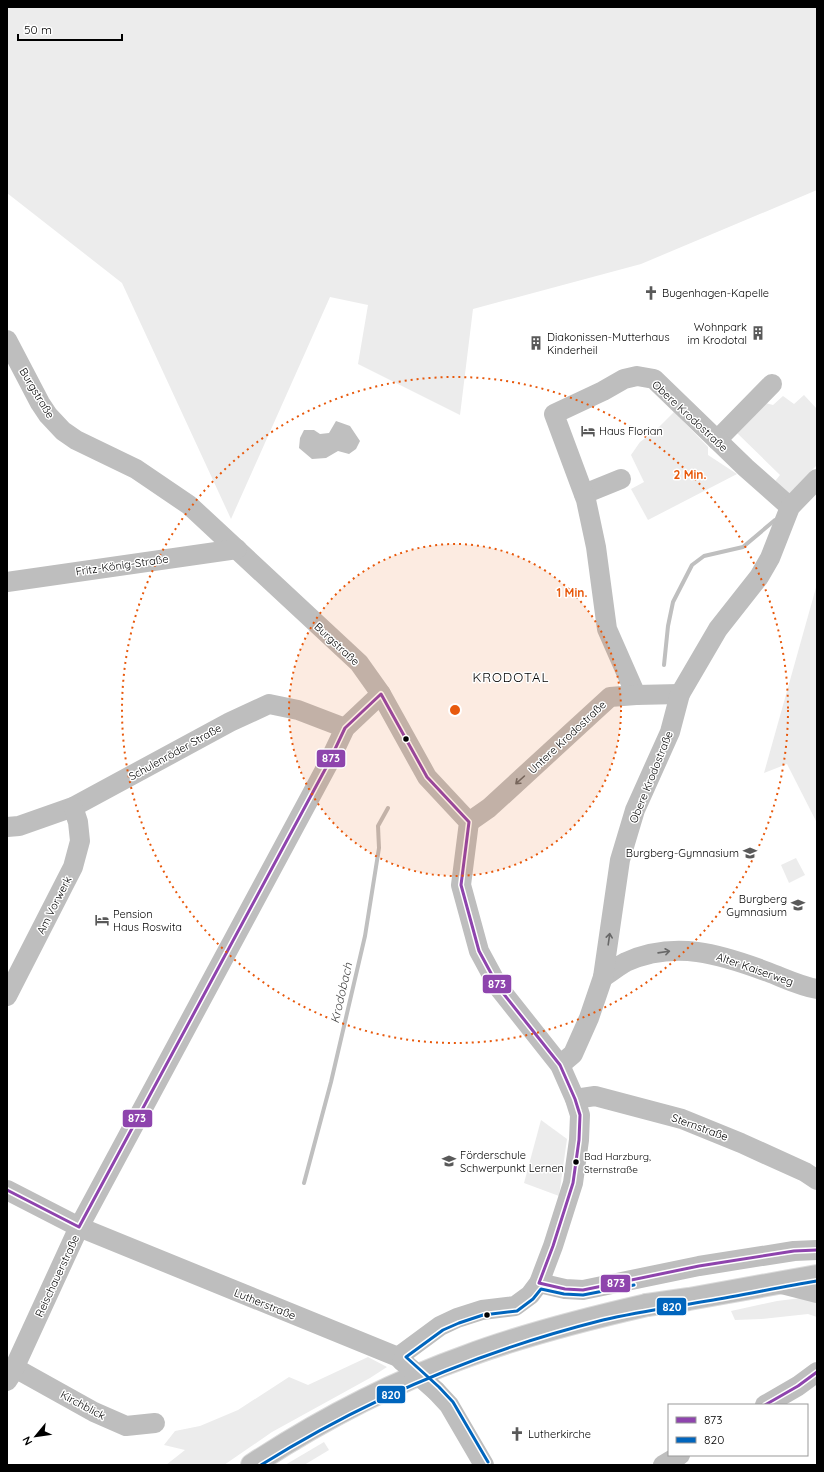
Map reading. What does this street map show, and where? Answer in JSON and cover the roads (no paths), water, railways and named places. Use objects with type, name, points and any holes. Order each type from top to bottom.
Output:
[{"type":"main road","points":[[252,1465],[297,1436],[342,1411],[402,1382],[443,1365],[535,1333],[602,1315],[647,1305],[817,1276]]},
{"type":"street","name":"Burgstraße","points":[[7,340],[48,415],[63,430],[76,440],[136,469],[189,505],[359,663],[381,694],[427,777],[470,822]]},
{"type":"street","name":"Obere Krodostraße","points":[[584,494],[554,414],[603,391],[624,379],[637,376],[654,379],[790,508]]},
{"type":"street","points":[[717,440],[772,384]]},
{"type":"street","points":[[621,479],[584,494],[596,547],[607,629],[636,695]]},
{"type":"street","name":"Obere Krodostraße","points":[[560,1065],[573,1054],[589,1018],[603,977],[620,860],[636,810],[670,732],[680,694],[718,629],[759,576],[770,558],[790,508],[817,479]]},
{"type":"street","name":"Fritz-König-Straße","points":[[7,582],[237,549]]},
{"type":"street","name":"Reischauerstraße","points":[[11,1375],[79,1227],[328,764],[345,728],[381,694]]},
{"type":"street","name":"Untere Krodostraße","points":[[470,822],[489,808],[610,697],[680,694]]},
{"type":"street","name":"Schulenröder Straße","points":[[7,827],[19,826],[73,808],[230,722],[269,704],[298,710],[345,728]]},
{"type":"street","name":"Am Vorwerk","points":[[7,996],[73,867],[80,841],[78,822],[73,808]]},
{"type":"street","points":[[400,1359],[440,1326],[457,1318],[482,1310],[515,1306],[530,1295],[539,1283],[553,1246],[572,1183],[579,1140],[580,1115],[575,1099],[560,1065],[499,988],[480,951],[460,885],[470,822]]},
{"type":"street","name":"Alter Kaiserweg","points":[[603,977],[625,963],[636,959],[667,951],[689,950],[720,956],[817,990]]},
{"type":"street","name":"Sternstraße","points":[[575,1099],[595,1096],[682,1119],[741,1142],[805,1172],[817,1180]]},
{"type":"street","name":"Lutherstraße","points":[[7,1190],[79,1227],[400,1359],[436,1391],[449,1405],[484,1465]]},
{"type":"street","points":[[539,1283],[565,1289],[583,1290],[699,1266],[794,1251],[817,1250]]},
{"type":"street","points":[[778,1283],[817,1294]]},
{"type":"street","points":[[767,1404],[798,1386],[817,1372]]},
{"type":"street","name":"Kirchblick","points":[[11,1375],[126,1426],[155,1423]]},
{"type":"street","points":[[663,1465],[678,1456]]},
{"type":"waterway","name":"Krodobach","points":[[664,665],[668,626],[673,602],[692,565],[704,556],[743,547],[775,520]]},
{"type":"waterway","name":"Krodobach","points":[[304,1183],[331,1082],[365,936],[379,848],[378,826],[388,808]]},
{"type":"place","name":"Bugenhagen-Kapelle","points":[[651,293]]},
{"type":"place","name":"Wohnpark im Krodotal","points":[[758,333]]},
{"type":"place","name":"Diakonissen-Mutterhaus Kinderheil","points":[[536,343]]},
{"type":"place","name":"Haus Florian","points":[[588,431]]},
{"type":"place","name":"Burgberg-Gymnasium","points":[[750,853]]},
{"type":"place","name":"Burgberg Gymnasium","points":[[798,905]]},
{"type":"place","name":"Pension Haus Roswita","points":[[102,920]]},
{"type":"place","name":"Förderschule Schwerpunkt Lernen","points":[[449,1161]]},
{"type":"place","name":"Bad Harzburg, Sternstraße","points":[[576,1162]]},
{"type":"place","name":"Lutherkirche","points":[[517,1434]]},
{"type":"district","name":"KRODOTAL","points":[[511,677]]}]
